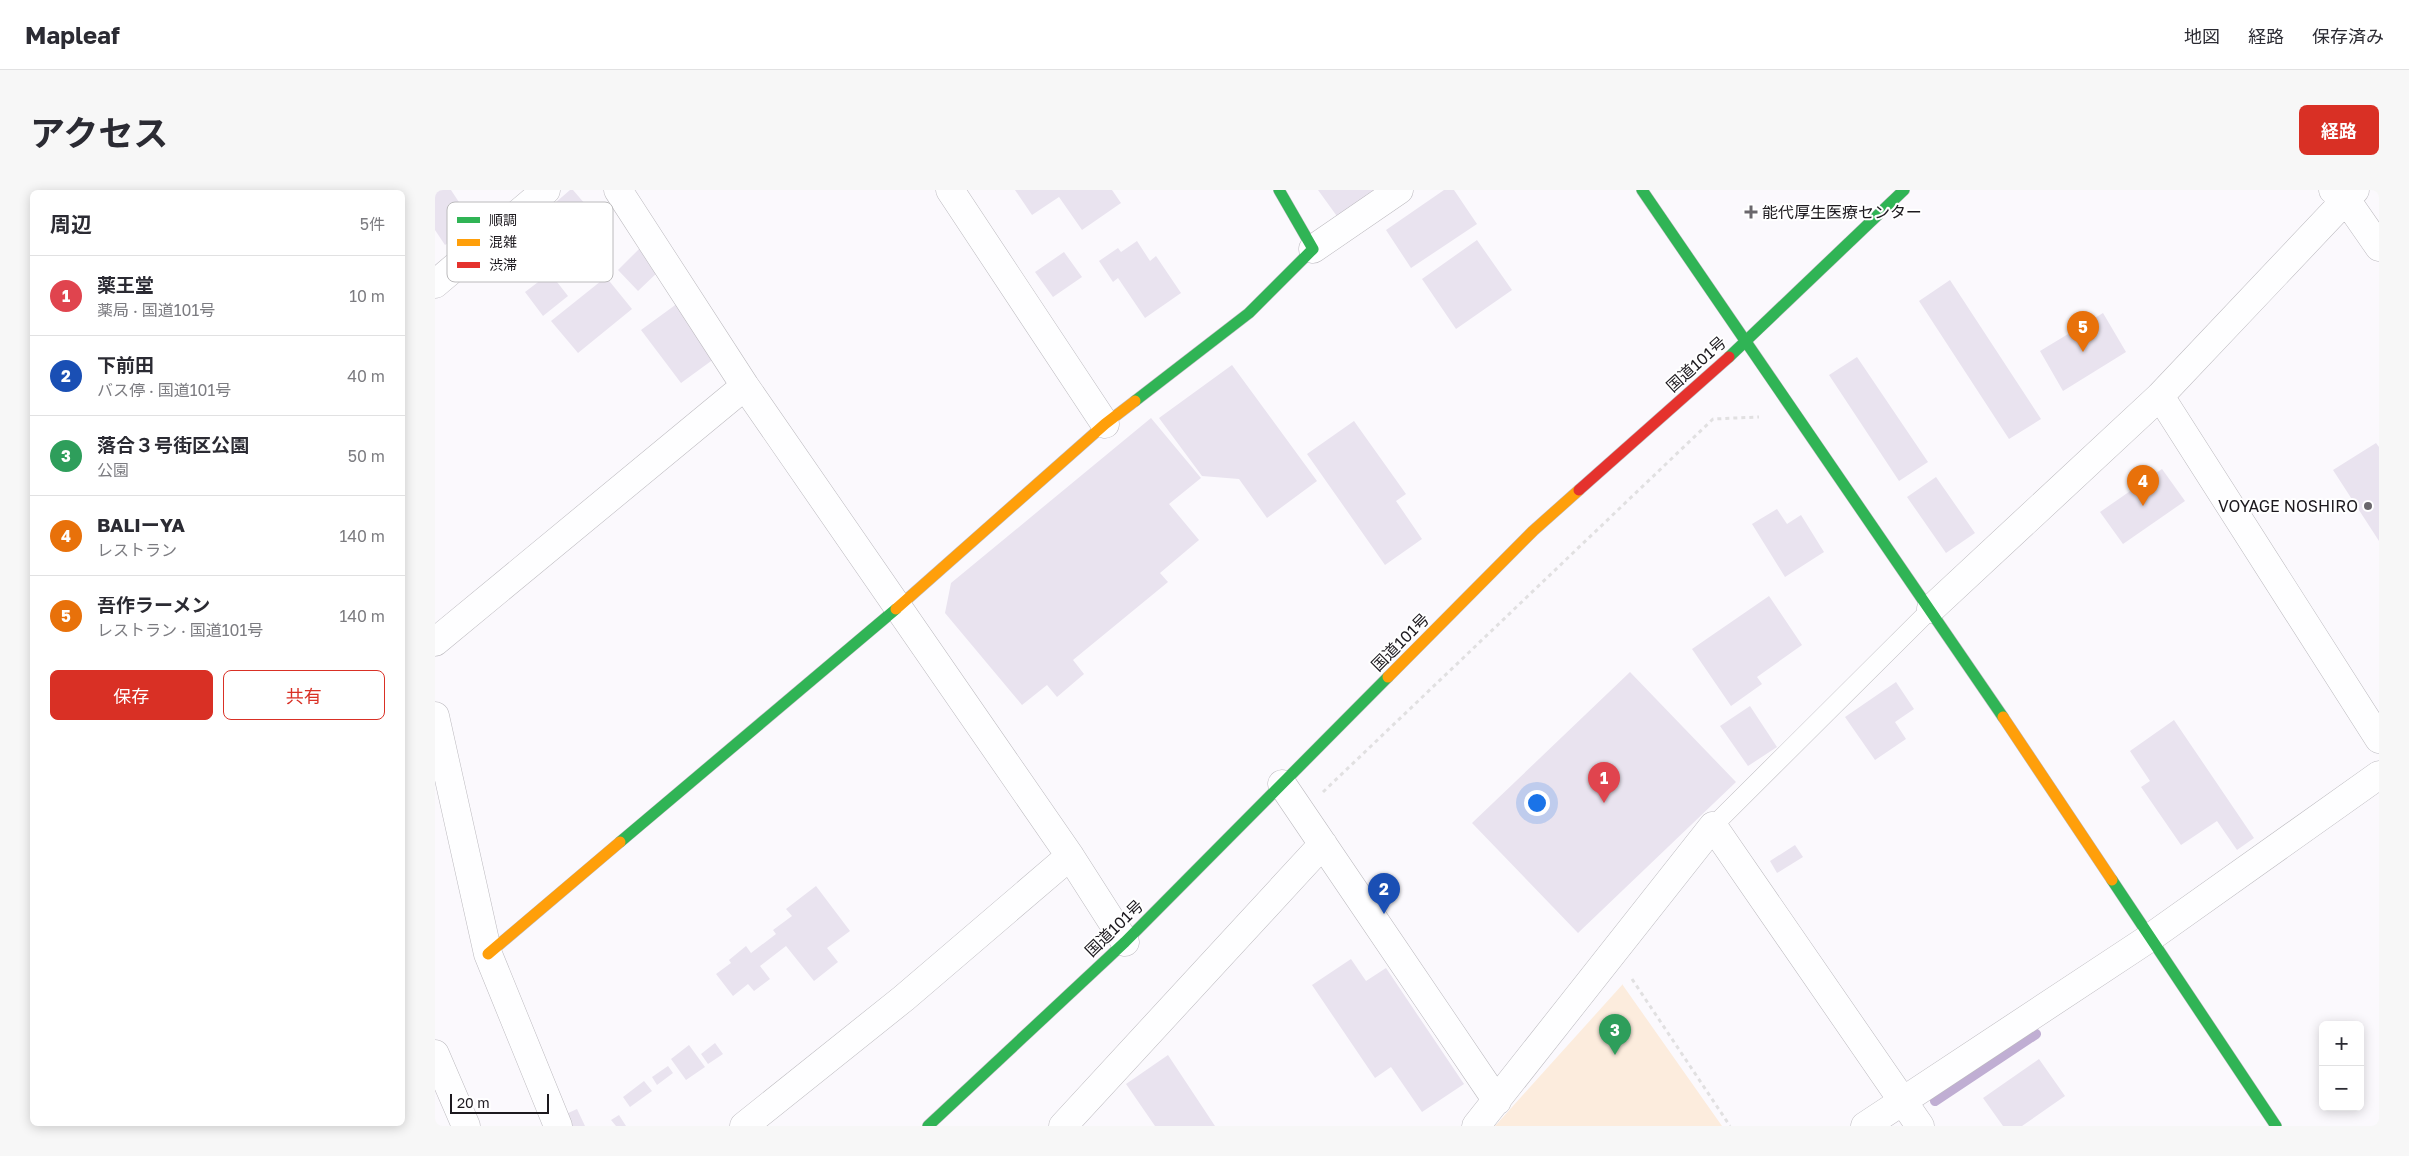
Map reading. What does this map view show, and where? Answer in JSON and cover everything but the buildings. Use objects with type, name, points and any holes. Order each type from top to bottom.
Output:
[{"type":"main road","points":[[488,954],[897,608],[1105,424],[1249,313],[1313,249],[1279,190]]},
{"type":"main road","points":[[1642,190],[1745,343],[1931,608],[2276,1126]]},
{"type":"main road","name":"国道101号","points":[[928,1126],[1125,942],[1533,531],[1745,343],[1904,190]]},
{"type":"street","points":[[532,202],[546,190]]},
{"type":"street","points":[[617,190],[745,386],[1070,856],[1125,942]]},
{"type":"street","points":[[950,190],[1105,424]]},
{"type":"street","points":[[1313,249],[1399,190]]},
{"type":"street","points":[[1931,608],[2160,396],[2345,193],[2379,247]]},
{"type":"street","points":[[435,284],[447,274]]},
{"type":"street","points":[[435,642],[745,386]]},
{"type":"street","points":[[2160,396],[2379,739]]},
{"type":"street","points":[[435,716],[488,954],[558,1126]]},
{"type":"street","points":[[1865,1126],[2151,937],[2379,775]]},
{"type":"street","points":[[1282,784],[1497,1101]]},
{"type":"street","points":[[1476,1126],[1713,826],[1920,1126]]},
{"type":"street","points":[[1063,1126],[1323,844]]},
{"type":"street","points":[[744,1126],[904,998],[1070,856]]},
{"type":"street","points":[[435,1054],[466,1126]]},
{"type":"lane","points":[[1713,826],[1931,608]]},
{"type":"path","points":[[1301,812],[1713,419],[1769,416]]},
{"type":"path","points":[[1613,952],[1731,1126]]},
{"type":"shaded area","points":[[1622,985],[1722,1126],[1495,1126]]},
{"type":"waterway","points":[[1935,1101],[2036,1034]]},
{"type":"traffic: fast","points":[[1135,401],[1249,313],[1313,249],[1279,190]]},
{"type":"traffic: fast","points":[[1642,190],[2003,717]]},
{"type":"traffic: fast","points":[[1729,357],[1904,190]]},
{"type":"traffic: fast","points":[[620,842],[896,609]]},
{"type":"traffic: fast","points":[[928,1126],[1125,942],[1388,677]]},
{"type":"traffic: fast","points":[[2112,880],[2276,1126]]},
{"type":"traffic: slow","points":[[896,609],[1105,424],[1135,401]]},
{"type":"traffic: slow","points":[[1388,677],[1533,531],[1579,490]]},
{"type":"traffic: slow","points":[[2003,717],[2112,880]]},
{"type":"traffic: slow","points":[[488,954],[620,842]]},
{"type":"traffic: jam","points":[[1579,490],[1729,357]]},
{"type":"place","name":"能代厚生医療センター","points":[[1751,212]]},
{"type":"place","name":"吾作ラーメン","points":[[2083,352]]},
{"type":"place","name":"BALIーYA","points":[[2143,506]]},
{"type":"place","name":"VOYAGE NOSHIRO","points":[[2368,506]]},
{"type":"place","name":"薬王堂","points":[[1604,803]]},
{"type":"place","name":"下前田","points":[[1384,914]]},
{"type":"place","name":"落合３号街区公園","points":[[1615,1055]]}]
